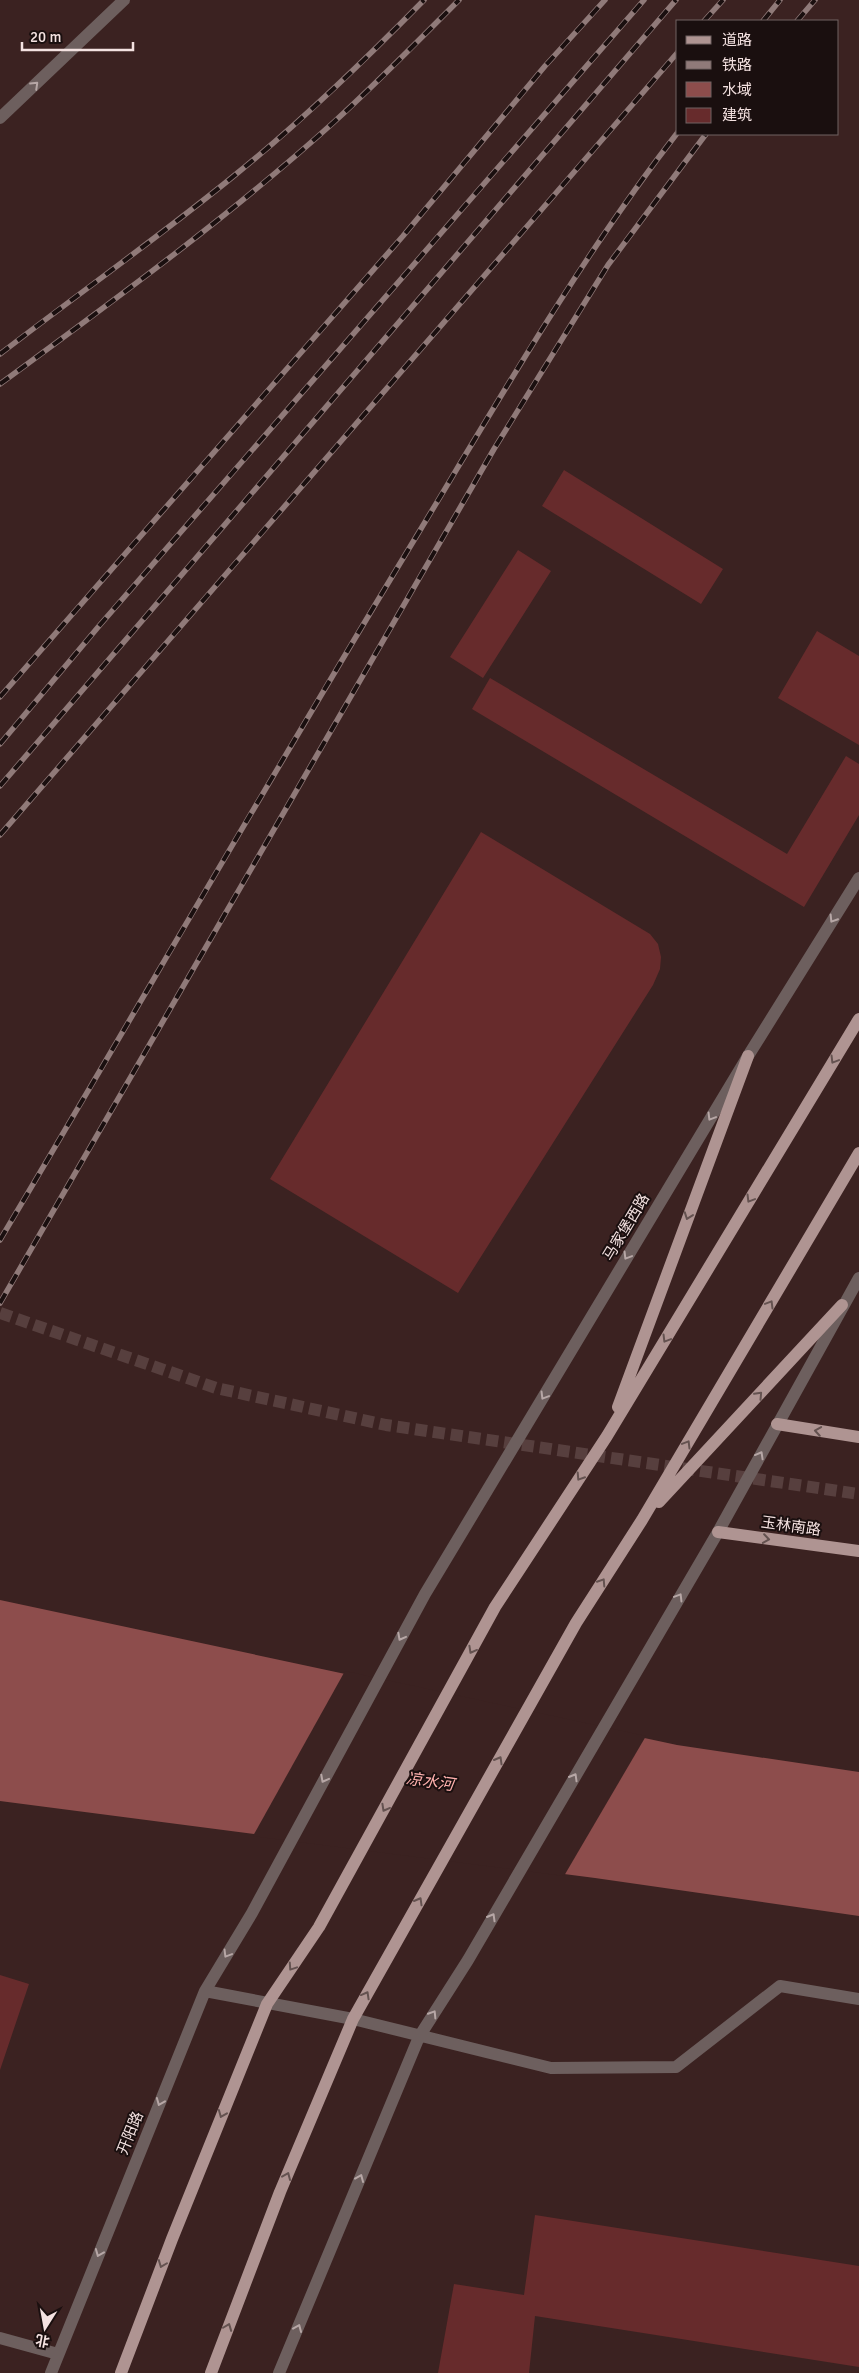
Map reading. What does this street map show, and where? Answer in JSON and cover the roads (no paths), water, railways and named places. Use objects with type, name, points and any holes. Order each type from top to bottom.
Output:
[{"type":"main road","points":[[121,2373],[172,2239],[267,2004],[319,1927],[495,1607],[607,1436],[859,1019]]},
{"type":"main road","points":[[607,1436],[748,1056]]},
{"type":"main road","points":[[211,2373],[280,2192],[353,2019],[576,1623],[642,1520],[859,1154]]},
{"type":"main road","points":[[642,1520],[842,1305]]},
{"type":"main road","points":[[777,1424],[859,1437]]},
{"type":"main road","name":"玉林南路","points":[[718,1532],[859,1551]]},
{"type":"street","points":[[0,118],[124,0]]},
{"type":"street","name":"马家堡西路","points":[[252,1913],[425,1594],[748,1056],[859,878]]},
{"type":"street","points":[[279,2373],[419,2037],[468,1960],[654,1638],[718,1532],[842,1305],[859,1278]]},
{"type":"street","name":"开阳路","points":[[50,2373],[205,1991],[252,1913]]},
{"type":"street","points":[[205,1991],[353,2019],[419,2037],[551,2068],[676,2067],[780,1986],[859,2000]]},
{"type":"street","points":[[0,2338],[58,2354]]},
{"type":"water","name":"凉水河","points":[[0,1600],[677,1745],[859,1772],[859,1916],[595,1878],[0,1801]]},
{"type":"tunnel","points":[[0,1313],[216,1388],[386,1425],[859,1494]]},
{"type":"railway","points":[[0,354],[177,221],[260,154],[332,90],[424,0]]},
{"type":"railway","points":[[0,384],[170,257],[254,191],[350,107],[459,0]]},
{"type":"railway","points":[[0,697],[403,236],[545,66],[605,0]]},
{"type":"railway","points":[[0,744],[99,626],[644,0]]},
{"type":"railway","points":[[0,786],[676,0]]},
{"type":"railway","points":[[705,20],[723,0]]},
{"type":"railway","points":[[764,20],[780,0]]},
{"type":"railway","points":[[798,20],[815,0]]},
{"type":"railway","points":[[0,835],[676,54]]},
{"type":"railway","points":[[0,1240],[313,708],[511,379],[608,228],[676,135]]},
{"type":"railway","points":[[0,1303],[494,449],[608,265],[705,135]]}]
